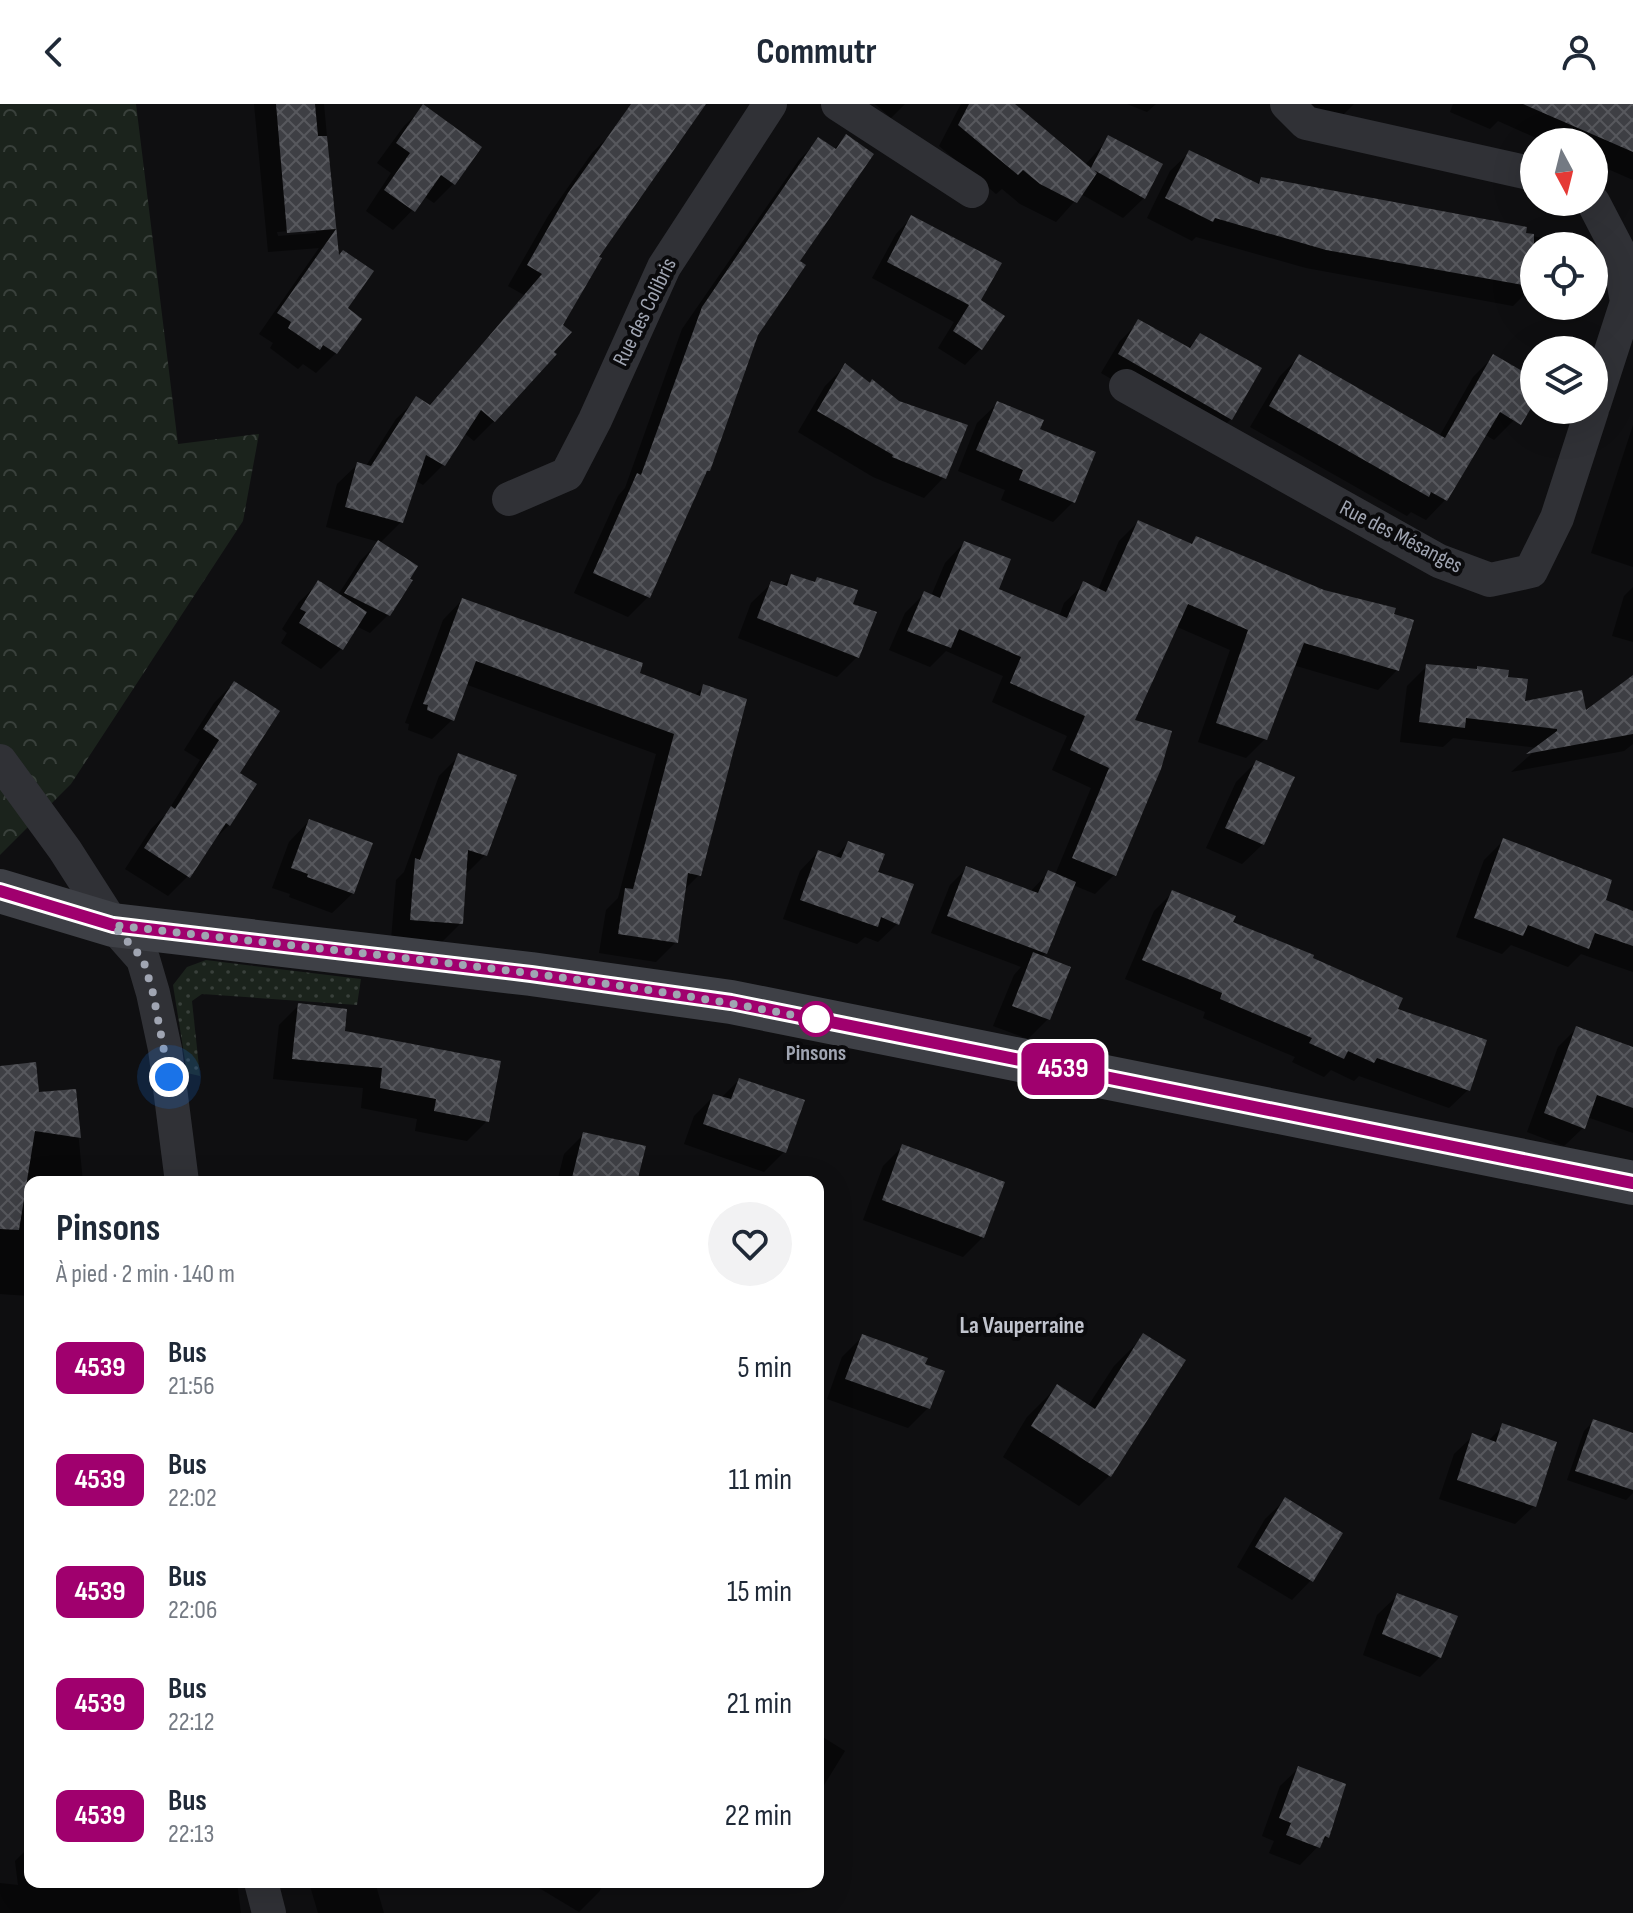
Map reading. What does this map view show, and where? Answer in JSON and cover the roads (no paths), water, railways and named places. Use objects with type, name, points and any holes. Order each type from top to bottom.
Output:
[{"type":"street","name":"Rue des Colibris","points":[[509,499],[567,474],[595,420],[664,267],[770,104]]},
{"type":"street","points":[[838,104],[972,191]]},
{"type":"street","points":[[1287,104],[1306,123],[1520,171]]},
{"type":"street","points":[[1600,216],[1618,250],[1627,302],[1608,361]]},
{"type":"street","name":"Rue des Mésanges","points":[[1126,386],[1439,561],[1490,580],[1531,571],[1557,518],[1587,424]]},
{"type":"street","points":[[0,761],[65,850],[113,925],[143,959],[165,1049],[181,1176]]},
{"type":"street","points":[[0,891],[113,925],[531,974],[731,1002],[1633,1183]]},
{"type":"street","points":[[263,1888],[269,1913]]},
{"type":"place","name":"Pinsons","points":[[816,1019]]},
{"type":"district","name":"La Vauperraine","points":[[1022,1325]]}]
